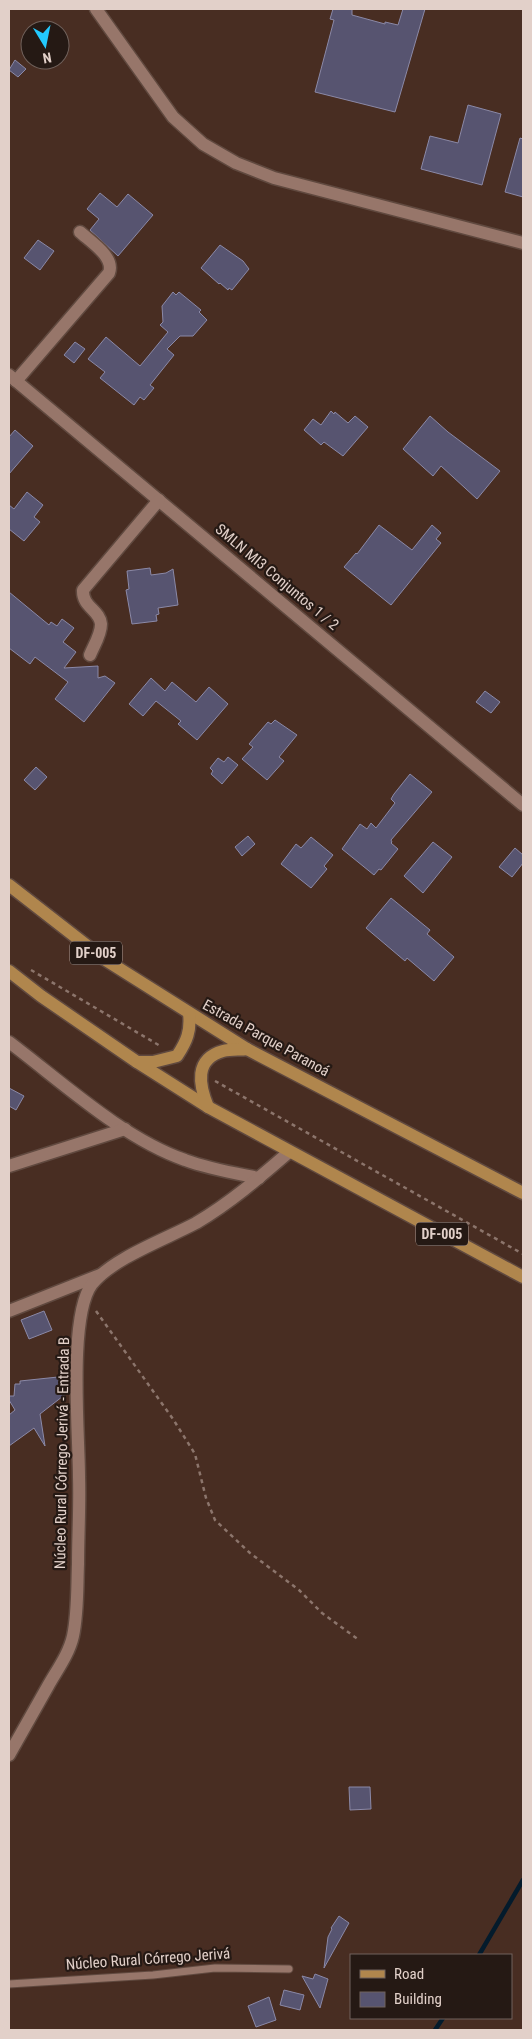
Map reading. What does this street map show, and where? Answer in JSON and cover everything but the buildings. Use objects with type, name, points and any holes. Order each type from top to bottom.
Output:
[{"type":"main road","name":"Estrada Parque Paranoá","points":[[9,885],[104,959],[248,1049],[523,1193]]},
{"type":"main road","name":"DF-005","points":[[9,971],[41,996],[137,1062],[208,1107],[288,1152],[523,1277]]},
{"type":"main road","points":[[137,1062],[153,1062],[177,1056],[187,1042],[190,1026],[189,1013]]},
{"type":"main road","points":[[208,1107],[201,1090],[200,1073],[208,1060],[223,1051],[248,1049]]},
{"type":"street","points":[[96,9],[173,117],[203,144],[236,163],[274,178],[523,243]]},
{"type":"street","points":[[13,378],[110,273],[111,268],[108,260],[80,232]]},
{"type":"street","name":"SMLN MI3 Conjuntos 1 / 2","points":[[13,378],[523,805]]},
{"type":"street","points":[[90,655],[99,635],[101,624],[100,619],[83,599],[83,590],[159,500]]},
{"type":"street","points":[[9,1042],[125,1129],[161,1150],[209,1168],[259,1178]]},
{"type":"street","points":[[9,1166],[125,1129]]},
{"type":"street","name":"Núcleo Rural Córrego Jerivá - Entrada B","points":[[9,1755],[64,1660],[73,1636],[77,1610],[80,1478],[76,1398],[77,1356],[80,1320],[91,1285],[117,1263],[226,1204],[288,1152]]},
{"type":"street","points":[[9,1311],[102,1274]]},
{"type":"lane","name":"Núcleo Rural Córrego Jerivá","points":[[9,1984],[153,1975],[215,1968],[289,1969]]},
{"type":"path","points":[[27,968],[177,1056]]},
{"type":"path","points":[[200,1073],[523,1254]]},
{"type":"path","points":[[86,1298],[126,1352],[195,1454],[206,1498],[215,1520],[250,1553],[299,1590],[322,1613],[359,1640]]},
{"type":"waterway","points":[[480,1954],[523,1880]]},
{"type":"waterway","points":[[435,2030],[442,2019]]}]
